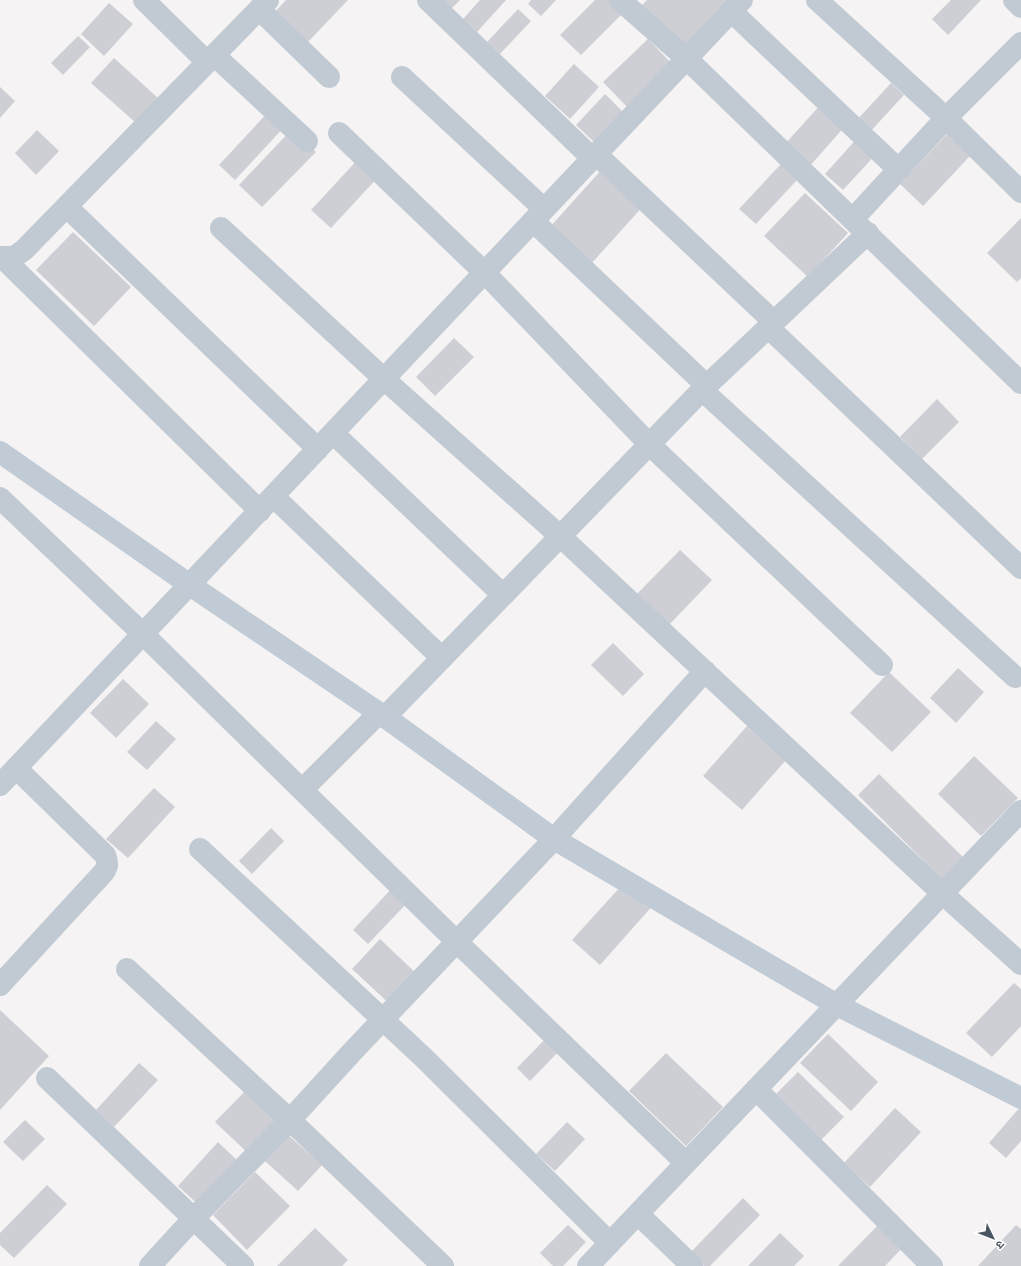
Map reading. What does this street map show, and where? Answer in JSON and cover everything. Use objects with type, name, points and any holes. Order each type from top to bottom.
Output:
[{"type":"street","points":[[144,0],[210,59],[307,141]]},
{"type":"street","points":[[428,0],[771,324],[1021,568]]},
{"type":"street","points":[[620,0],[687,59],[860,226],[1019,376]]},
{"type":"street","points":[[817,0],[946,118],[1021,192]]},
{"type":"street","points":[[1014,0],[1021,7]]},
{"type":"street","points":[[1,257],[14,257],[24,250],[263,3],[329,77]]},
{"type":"street","points":[[0,785],[736,6],[898,170]]},
{"type":"street","points":[[302,790],[442,658],[704,387],[771,324],[860,226],[898,170],[946,118],[1021,43]]},
{"type":"street","points":[[402,78],[539,215],[704,387],[1015,677]]},
{"type":"street","points":[[339,132],[485,273],[649,444],[882,665]]},
{"type":"street","points":[[66,207],[318,449]]},
{"type":"street","points":[[221,228],[384,379],[560,536],[943,894],[1021,964]]},
{"type":"street","points":[[1,257],[266,503],[442,658]]},
{"type":"street","points":[[333,433],[503,594]]},
{"type":"street","points":[[0,452],[190,585],[382,715],[554,839],[837,1005],[1021,1098]]},
{"type":"street","points":[[0,498],[143,634],[457,942],[686,1163]]},
{"type":"street","points":[[150,1266],[193,1219],[290,1120],[554,839],[705,671]]},
{"type":"street","points":[[0,985],[108,866],[108,860],[105,855],[16,768]]},
{"type":"street","points":[[588,1266],[1021,812]]},
{"type":"street","points":[[200,848],[430,1064],[610,1243]]},
{"type":"street","points":[[127,969],[290,1120],[443,1266]]},
{"type":"street","points":[[47,1078],[243,1266]]},
{"type":"street","points":[[756,1089],[932,1266]]},
{"type":"street","points":[[638,1214],[692,1266]]},
{"type":"building","points":[[286,0],[348,0],[306,44],[274,13]]},
{"type":"building","points":[[441,0],[460,0],[451,9]]},
{"type":"building","points":[[480,0],[506,0],[477,32],[463,19]]},
{"type":"building","points":[[531,0],[556,0],[541,16],[528,4]]},
{"type":"building","points":[[595,0],[616,0],[626,10],[581,55],[560,35]]},
{"type":"building","points":[[647,0],[728,0],[684,48],[641,6]]},
{"type":"building","points":[[951,0],[981,0],[948,35],[932,19]]},
{"type":"building","points":[[109,3],[133,24],[104,56],[81,34]]},
{"type":"building","points":[[518,9],[531,21],[500,54],[487,42]]},
{"type":"building","points":[[78,36],[90,47],[63,75],[51,63]]},
{"type":"building","points":[[648,39],[672,64],[627,107],[603,82]]},
{"type":"building","points":[[114,58],[158,98],[136,123],[91,83]]},
{"type":"building","points":[[574,64],[599,87],[570,119],[545,96]]},
{"type":"building","points":[[891,83],[904,95],[868,134],[855,122]]},
{"type":"building","points":[[0,87],[15,101],[0,118]]},
{"type":"building","points":[[605,94],[623,112],[594,142],[576,125]]},
{"type":"building","points":[[823,102],[847,124],[809,167],[785,144]]},
{"type":"building","points":[[271,109],[287,124],[235,180],[219,165]]},
{"type":"building","points":[[292,129],[316,152],[262,207],[239,185]]},
{"type":"building","points":[[37,130],[59,151],[36,175],[15,153]]},
{"type":"building","points":[[947,134],[970,156],[923,206],[900,184]]},
{"type":"building","points":[[860,135],[878,152],[843,190],[825,174]]},
{"type":"building","points":[[361,156],[381,174],[331,228],[311,210]]},
{"type":"building","points":[[781,164],[797,180],[756,224],[739,209]]},
{"type":"building","points":[[604,167],[645,204],[590,265],[549,228]]},
{"type":"building","points":[[805,193],[848,233],[808,277],[764,236]]},
{"type":"building","points":[[1021,218],[1021,278],[1017,282],[987,253]]},
{"type":"building","points":[[73,232],[131,287],[94,326],[36,270]]},
{"type":"building","points":[[454,338],[474,357],[435,396],[416,377]]},
{"type":"building","points":[[937,399],[959,422],[922,459],[900,437]]},
{"type":"building","points":[[680,550],[712,580],[668,626],[636,595]]},
{"type":"building","points":[[613,643],[644,674],[623,696],[591,665]]},
{"type":"building","points":[[958,668],[984,692],[956,723],[930,698]]},
{"type":"building","points":[[889,672],[931,712],[892,752],[850,713]]},
{"type":"building","points":[[123,679],[149,704],[116,738],[90,713]]},
{"type":"building","points":[[156,721],[176,739],[147,770],[127,752]]},
{"type":"building","points":[[747,726],[786,760],[742,810],[703,776]]},
{"type":"building","points":[[974,756],[1018,798],[981,836],[938,794]]},
{"type":"building","points":[[879,774],[963,857],[942,879],[858,795]]},
{"type":"building","points":[[154,788],[175,807],[128,858],[106,839]]},
{"type":"building","points":[[271,828],[284,841],[252,874],[239,861]]},
{"type":"building","points":[[622,885],[655,903],[600,965],[572,940]]},
{"type":"building","points":[[394,886],[409,901],[368,944],[353,930]]},
{"type":"building","points":[[380,939],[421,978],[393,1007],[352,969]]},
{"type":"building","points":[[1014,983],[1021,989],[1021,1026],[992,1057],[966,1033]]},
{"type":"building","points":[[0,1010],[49,1056],[0,1110]]},
{"type":"building","points":[[550,1034],[563,1047],[530,1081],[517,1068]]},
{"type":"building","points":[[828,1034],[878,1082],[851,1111],[800,1063]]},
{"type":"building","points":[[666,1053],[723,1107],[686,1146],[629,1091]]},
{"type":"building","points":[[139,1063],[158,1080],[114,1127],[96,1110]]},
{"type":"building","points":[[798,1072],[844,1117],[821,1140],[775,1095]]},
{"type":"building","points":[[248,1088],[283,1122],[251,1156],[215,1122]]},
{"type":"building","points":[[1021,1106],[1021,1141],[1006,1158],[989,1143]]},
{"type":"building","points":[[895,1108],[921,1132],[870,1187],[844,1163]]},
{"type":"building","points":[[25,1120],[45,1139],[23,1161],[3,1142]]},
{"type":"building","points":[[567,1122],[585,1139],[555,1171],[536,1154]]},
{"type":"building","points":[[288,1135],[322,1165],[298,1191],[265,1161]]},
{"type":"building","points":[[218,1142],[242,1165],[202,1208],[178,1186]]},
{"type":"building","points":[[255,1172],[290,1206],[247,1250],[213,1215]]},
{"type":"building","points":[[47,1185],[67,1204],[14,1258],[0,1245],[0,1233]]},
{"type":"building","points":[[743,1198],[760,1215],[710,1266],[704,1266],[690,1253]]},
{"type":"building","points":[[882,1221],[906,1244],[885,1266],[838,1266]]},
{"type":"building","points":[[568,1225],[586,1242],[563,1266],[553,1266],[540,1253]]},
{"type":"building","points":[[1016,1225],[1021,1229],[1021,1266],[978,1266]]},
{"type":"building","points":[[315,1228],[348,1260],[342,1266],[277,1266]]},
{"type":"building","points":[[780,1233],[804,1256],[794,1266],[748,1266]]}]
